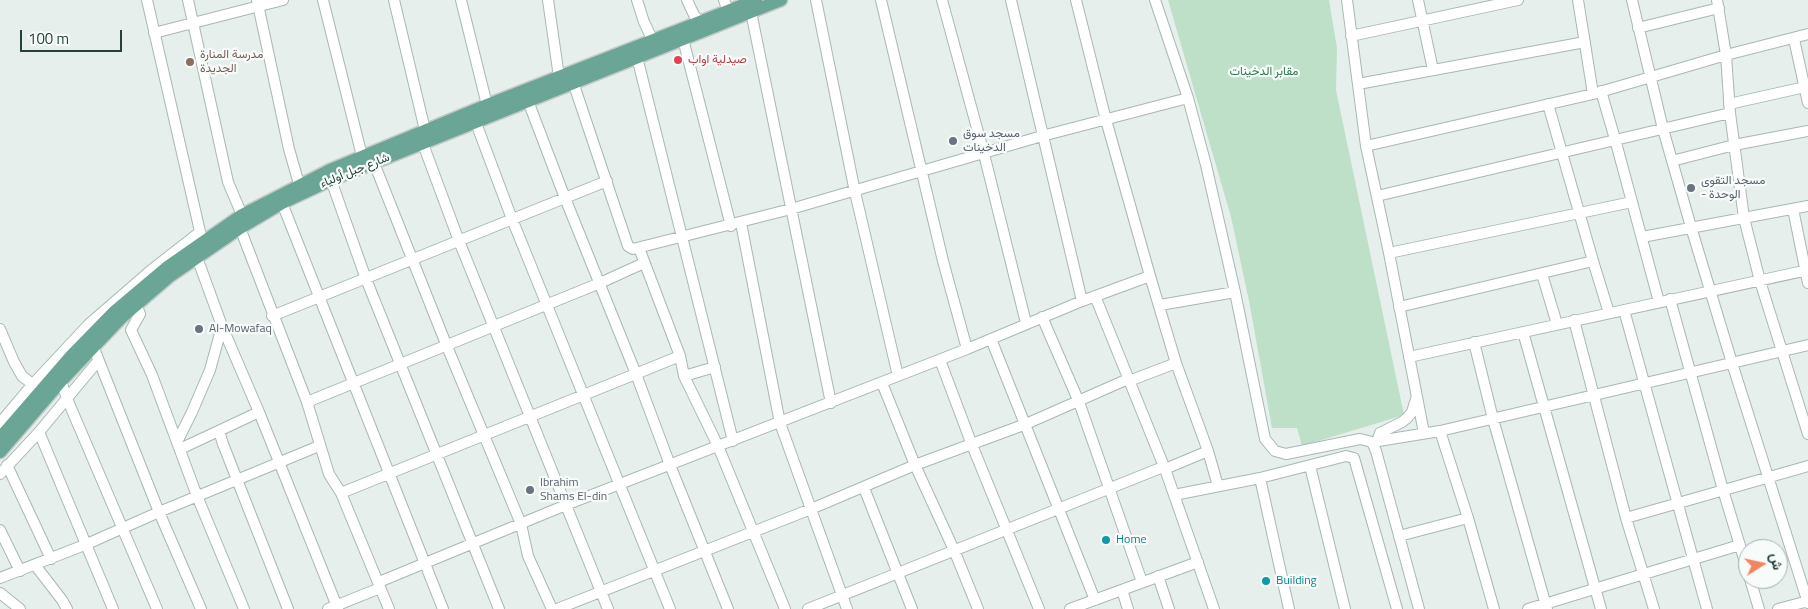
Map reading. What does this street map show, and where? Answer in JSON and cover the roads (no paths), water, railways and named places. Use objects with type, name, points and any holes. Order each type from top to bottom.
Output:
[{"type":"main road","name":"شارع جبل أولياء","points":[[0,438],[36,388],[71,356],[115,311],[166,268],[242,215],[299,184],[425,130],[528,101],[683,39],[754,6],[781,0]]},
{"type":"main road","name":"شارع جبل أولياء","points":[[0,452],[93,346],[170,276],[198,245],[240,228],[282,203],[331,180],[423,144],[474,117],[487,105],[700,22],[726,5],[754,6]]},
{"type":"street","points":[[147,0],[198,245],[222,326],[259,412],[334,608],[425,563],[621,484],[967,350],[1026,323],[1150,276]]},
{"type":"street","points":[[188,0],[228,182],[242,215]]},
{"type":"street","points":[[154,33],[194,24],[258,3],[283,0]]},
{"type":"street","points":[[323,0],[362,156]]},
{"type":"street","points":[[394,0],[425,130]]},
{"type":"street","points":[[461,0],[487,105]]},
{"type":"street","points":[[548,0],[559,77]]},
{"type":"street","points":[[637,0],[644,22],[654,41]]},
{"type":"street","points":[[687,0],[700,22]]},
{"type":"street","points":[[816,0],[855,192],[898,376]]},
{"type":"street","points":[[881,0],[943,261],[967,350]]},
{"type":"street","points":[[942,0],[984,154],[1026,323]]},
{"type":"street","points":[[1011,0],[1082,301]]},
{"type":"street","points":[[1076,0],[1106,120],[1150,276],[1176,363],[1208,451],[1218,486]]},
{"type":"street","points":[[1154,0],[1188,98],[1206,165],[1235,292],[1265,439],[1275,451],[1286,454],[1360,440],[1374,442],[1440,431],[1808,346]]},
{"type":"street","points":[[1347,0],[1366,146],[1378,196],[1424,433]]},
{"type":"street","points":[[1418,0],[1433,70]]},
{"type":"street","points":[[1351,36],[1422,21],[1475,5],[1518,0]]},
{"type":"street","points":[[1578,0],[1584,42],[1597,93],[1615,139],[1659,302]]},
{"type":"street","points":[[1632,0],[1662,129],[1732,363],[1808,602],[1778,609]]},
{"type":"street","points":[[258,3],[289,149],[299,184]]},
{"type":"street","points":[[1638,28],[1718,4],[1726,55],[1729,108],[1744,218],[1760,281],[1808,434]]},
{"type":"street","points":[[754,6],[791,209],[831,403]]},
{"type":"street","points":[[1366,146],[1597,93],[1726,55],[1808,34]]},
{"type":"street","points":[[1794,38],[1808,103]]},
{"type":"street","points":[[683,39],[736,224],[780,423],[846,609]]},
{"type":"street","points":[[1358,84],[1584,42]]},
{"type":"street","points":[[637,56],[732,441]]},
{"type":"street","points":[[573,82],[628,246],[633,249],[855,192],[1042,136],[1188,98]]},
{"type":"street","points":[[1378,196],[1662,129],[1805,87]]},
{"type":"street","points":[[528,101],[636,374],[670,466],[728,609]]},
{"type":"street","points":[[1548,104],[1609,313]]},
{"type":"street","points":[[474,117],[512,219],[621,484],[670,609]]},
{"type":"street","points":[[1672,161],[1734,145],[1808,131]]},
{"type":"street","points":[[423,144],[459,241],[608,609]]},
{"type":"street","points":[[374,163],[483,435],[521,524],[526,552],[552,609]]},
{"type":"street","points":[[331,180],[366,279],[499,609]]},
{"type":"street","points":[[272,316],[607,181]]},
{"type":"street","points":[[1389,253],[1632,202]]},
{"type":"street","points":[[282,203],[318,298],[443,609]]},
{"type":"street","points":[[1642,237],[1808,206]]},
{"type":"street","points":[[1793,209],[1808,282]]},
{"type":"street","points":[[240,228],[272,316],[307,402],[331,477],[340,493],[389,609]]},
{"type":"street","points":[[0,423],[36,388],[89,324],[150,271],[198,245]]},
{"type":"street","points":[[639,248],[680,356],[684,376],[718,446],[785,609]]},
{"type":"street","points":[[1399,307],[1593,261]]},
{"type":"street","points":[[307,402],[446,344],[547,305],[644,263]]},
{"type":"street","points":[[1409,357],[1806,270]]},
{"type":"street","points":[[1542,274],[1557,324]]},
{"type":"street","points":[[1160,305],[1235,292]]},
{"type":"street","points":[[1095,296],[1164,468],[1214,609]]},
{"type":"street","points":[[1670,299],[1738,539]]},
{"type":"street","points":[[136,305],[140,314],[131,330],[152,375],[197,496],[244,609]]},
{"type":"street","points":[[1624,310],[1707,609]]},
{"type":"street","points":[[1042,317],[1079,402],[1142,582]]},
{"type":"street","points":[[1574,320],[1626,518],[1654,609]]},
{"type":"street","points":[[178,445],[210,370],[222,326]]},
{"type":"street","points":[[0,329],[22,376],[36,388]]},
{"type":"street","points":[[1523,332],[1601,609]]},
{"type":"street","points":[[991,339],[1060,508],[1089,604]]},
{"type":"street","points":[[1474,342],[1493,419],[1546,607]]},
{"type":"street","points":[[93,346],[201,609]]},
{"type":"street","points":[[340,493],[680,356]]},
{"type":"street","points":[[940,360],[1039,609]]},
{"type":"street","points":[[0,474],[39,432],[98,361]]},
{"type":"street","points":[[557,609],[864,488],[915,465],[1026,424],[1129,380],[1176,363]]},
{"type":"street","points":[[684,376],[715,367]]},
{"type":"street","points":[[61,381],[158,609]]},
{"type":"street","points":[[882,383],[915,465],[954,550],[978,609]]},
{"type":"street","points":[[1416,398],[1412,412],[1407,418],[1380,434],[1374,442],[1419,609]]},
{"type":"street","points":[[178,445],[219,431],[259,412]]},
{"type":"street","points":[[219,431],[222,444],[288,609]]},
{"type":"street","points":[[1440,431],[1468,518],[1494,609]]},
{"type":"street","points":[[39,432],[113,609]]},
{"type":"street","points":[[0,578],[87,544],[197,496],[320,446]]},
{"type":"street","points":[[808,609],[1110,487],[1208,451]]},
{"type":"street","points":[[1174,495],[1260,478],[1346,456],[1354,458],[1397,609]]},
{"type":"street","points":[[8,465],[50,559]]},
{"type":"street","points":[[1310,466],[1345,609]]},
{"type":"street","points":[[1626,518],[1808,466]]},
{"type":"street","points":[[1260,478],[1289,609]]},
{"type":"street","points":[[864,488],[912,609]]},
{"type":"street","points":[[1399,536],[1468,518]]},
{"type":"street","points":[[0,530],[20,571]]},
{"type":"street","points":[[1528,609],[1546,607],[1595,588],[1738,546]]},
{"type":"street","points":[[1070,609],[1089,604],[1198,562]]},
{"type":"street","points":[[35,565],[67,609]]},
{"type":"street","points":[[1158,576],[1169,609]]},
{"type":"street","points":[[1753,589],[1759,609]]},
{"type":"street","points":[[1122,590],[1128,609]]},
{"type":"street","points":[[0,594],[20,609]]},
{"type":"place","name":"صيدلية اواب","points":[[678,60]]},
{"type":"place","name":"مدرسة المنارة الجديدة","points":[[190,62]]},
{"type":"place","name":"مسجد سوق الدخينات","points":[[953,141]]},
{"type":"place","name":"مسجد التقوى - الوحدة","points":[[1691,188]]},
{"type":"place","name":"Al-Mowafaq","points":[[199,329]]},
{"type":"place","name":"Ibrahim Shams El-din","points":[[530,490]]},
{"type":"place","name":"Home","points":[[1106,540]]},
{"type":"place","name":"Building","points":[[1266,581]]},
{"type":"park label","name":"مقابر الدخينات","points":[[1264,72]]}]
